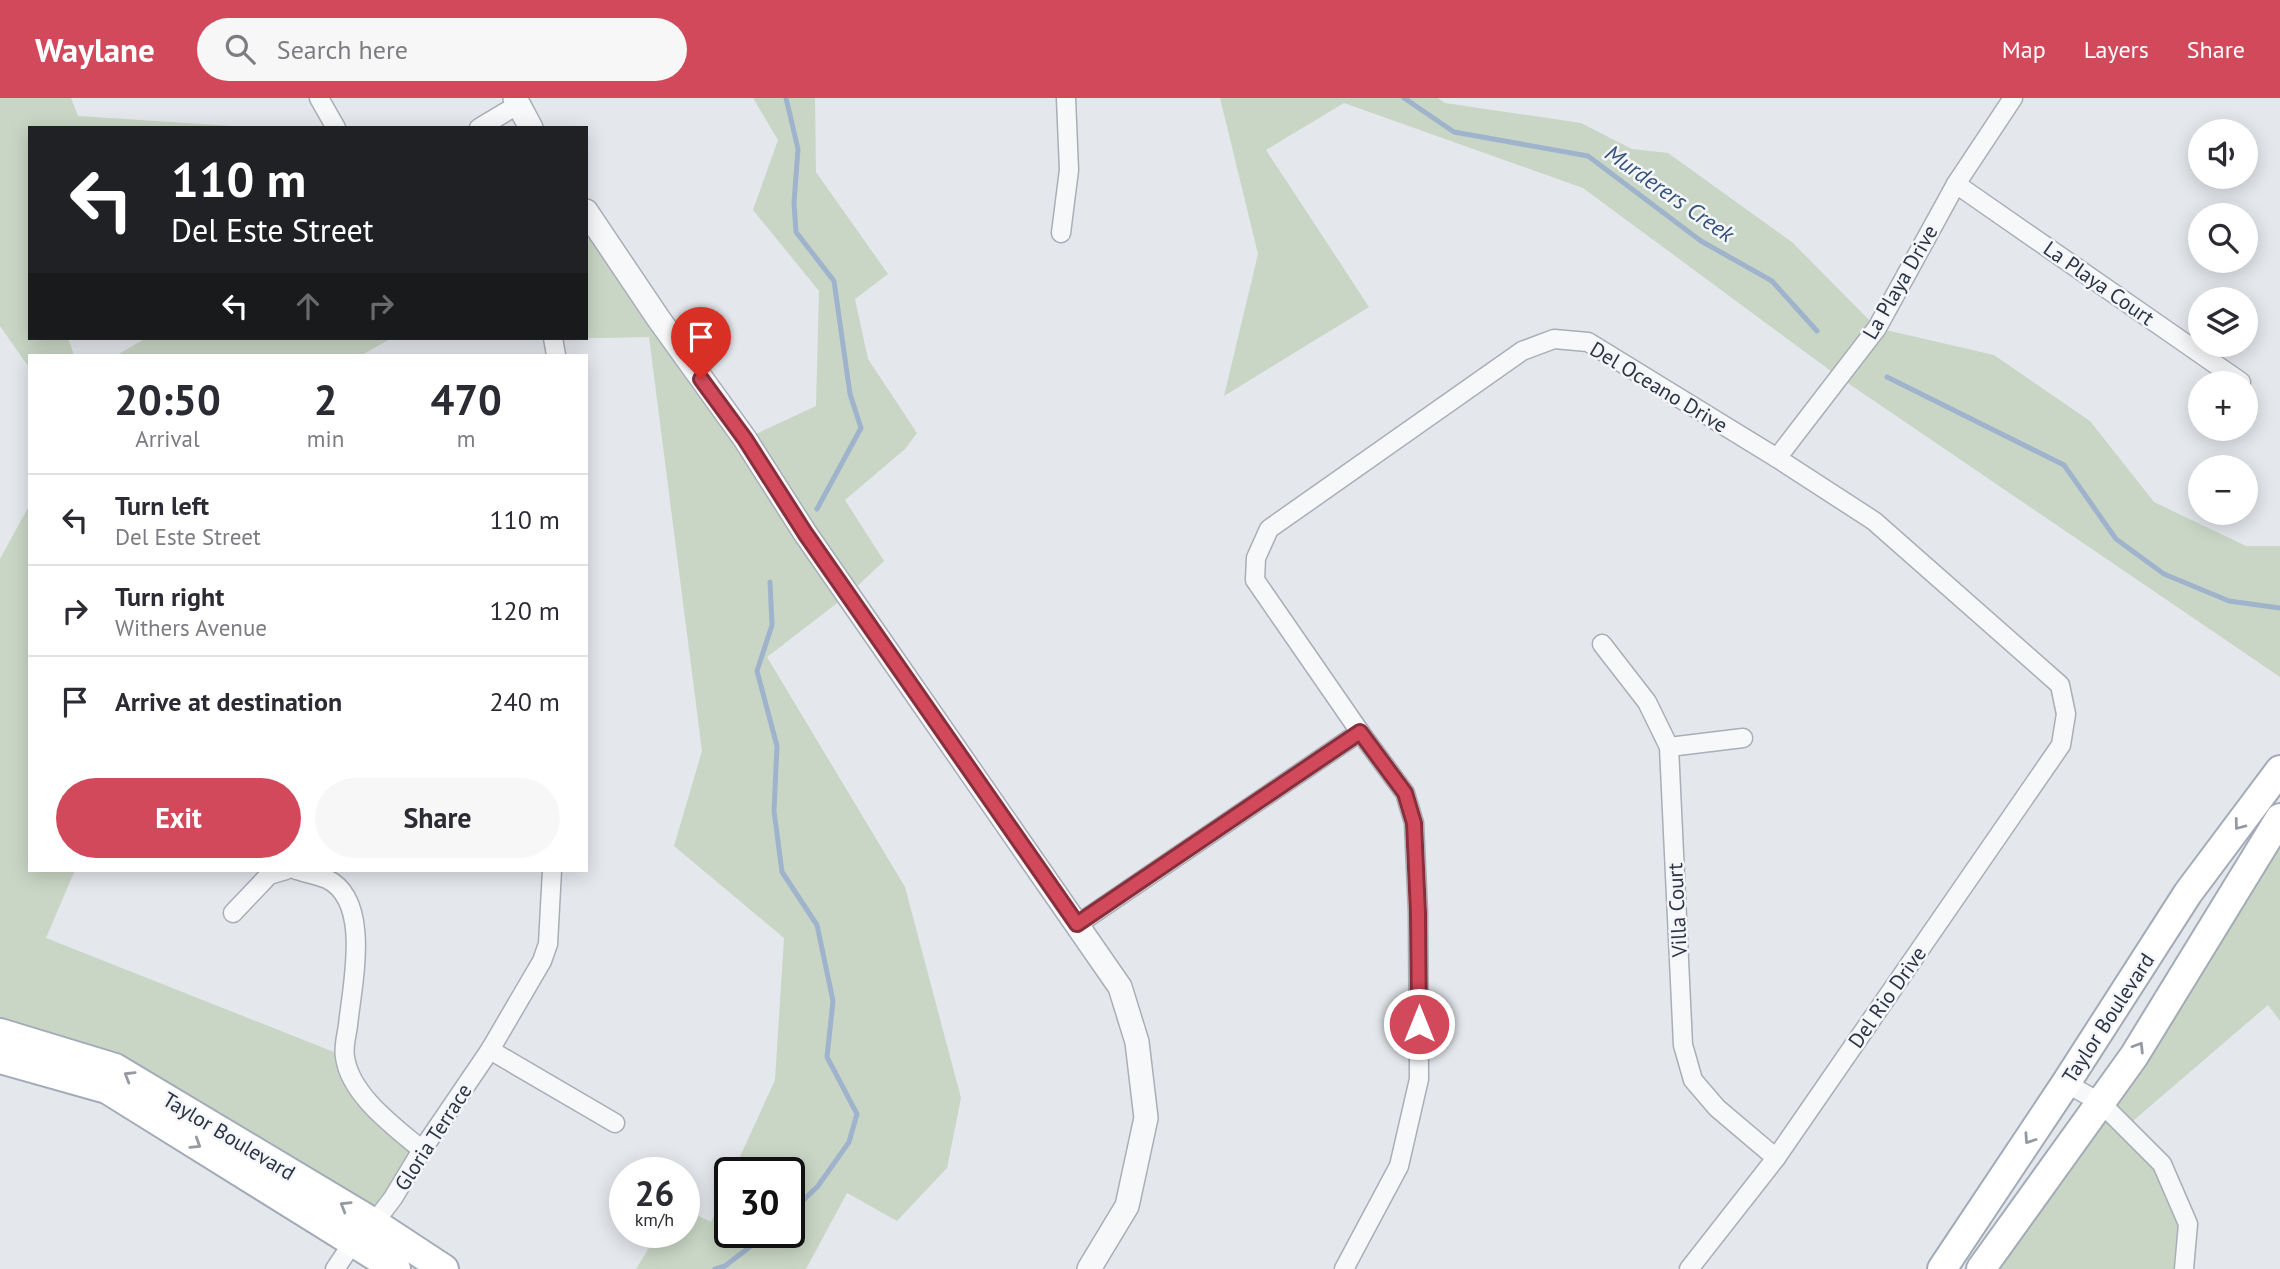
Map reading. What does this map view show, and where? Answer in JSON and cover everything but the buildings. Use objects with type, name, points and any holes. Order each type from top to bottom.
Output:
[{"type":"main road","name":"Taylor Boulevard","points":[[1942,1269],[2188,893],[2280,770]]},
{"type":"main road","name":"Taylor Boulevard","points":[[1981,1269],[2134,1056],[2280,818]]},
{"type":"main road","name":"Taylor Boulevard","points":[[0,1033],[115,1068],[364,1232],[396,1269]]},
{"type":"main road","name":"Taylor Boulevard","points":[[0,1059],[107,1089],[364,1232],[444,1269]]},
{"type":"street","points":[[319,98],[335,126]]},
{"type":"street","points":[[1061,233],[1069,170],[1066,98]]},
{"type":"street","name":"La Playa Drive","points":[[1777,458],[1877,328],[1956,184],[2013,98]]},
{"type":"street","points":[[482,126],[517,101],[530,126]]},
{"type":"street","name":"La Playa Court","points":[[1956,184],[2225,371]]},
{"type":"street","points":[[588,214],[658,318],[745,439],[805,533],[1120,987],[1137,1042],[1146,1118],[1127,1206],[1093,1268]]},
{"type":"street","name":"Del Oceano Drive","points":[[1344,1269],[1399,1166],[1419,1079],[1418,913],[1414,823],[1405,793],[1255,580],[1256,558],[1269,529],[1522,351],[1554,339],[1588,342],[1874,521],[2060,685],[2066,714]]},
{"type":"street","name":"Villa Court","points":[[1602,645],[1647,702],[1670,747],[1682,1045],[1693,1080],[1717,1108],[1776,1158]]},
{"type":"street","name":"Del Rio Drive","points":[[1689,1269],[1776,1158],[2061,746],[2066,714]]},
{"type":"street","points":[[1077,924],[1360,732]]},
{"type":"street","points":[[1670,747],[1743,738]]},
{"type":"street","points":[[233,913],[269,875],[279,872]]},
{"type":"street","points":[[302,872],[328,880],[345,895],[353,915],[357,942],[344,1056],[356,1085],[377,1111],[422,1150]]},
{"type":"street","name":"Gloria Terrace","points":[[335,1269],[394,1198],[422,1150],[490,1050],[542,961],[548,944],[552,872]]},
{"type":"street","points":[[490,1050],[615,1123]]},
{"type":"street","points":[[2066,1083],[2101,1103],[2162,1164],[2188,1224],[2184,1269]]},
{"type":"green space","points":[[0,98],[71,98],[78,116],[231,126],[28,126],[28,340],[69,340],[74,354],[28,354],[28,366],[0,326]]},
{"type":"green space","points":[[753,98],[815,98],[816,172],[888,274],[855,299],[868,359],[917,433],[905,449],[845,500],[884,561],[849,594],[767,657],[905,887],[961,1098],[947,1168],[897,1221],[847,1193],[806,1269],[636,1269],[649,1248],[700,1248],[700,1217],[711,1222],[714,1215],[714,1248],[805,1248],[805,1157],[740,1157],[775,1080],[784,938],[674,846],[702,751],[649,337],[588,338],[588,219],[745,439],[816,406],[819,291],[753,210],[778,140]]},
{"type":"green space","points":[[1220,98],[1438,98],[1445,103],[1581,123],[1632,149],[1668,153],[1792,242],[1877,328],[1994,355],[2090,421],[2154,502],[2188,518],[2188,525],[2202,525],[2246,546],[2280,546],[2280,677],[1839,377],[1583,188],[1344,103],[1266,150],[1369,307],[1224,396],[1258,254]]},
{"type":"green space","points":[[143,340],[388,340],[364,354],[119,354]]},
{"type":"green space","points":[[28,508],[28,872],[74,872],[46,938],[344,1056],[356,1085],[422,1150],[374,1223],[0,1033],[0,559]]},
{"type":"green space","points":[[2280,818],[2280,1021],[2268,1005],[2126,1127],[2162,1164],[2188,1224],[2184,1269],[1981,1269]]},
{"type":"waterway","points":[[786,98],[798,149],[794,203],[796,232],[834,281],[850,394],[861,428],[817,509]]},
{"type":"waterway","name":"Murderers Creek","points":[[1404,98],[1454,132],[1588,156],[1701,241],[1772,281],[1817,331]]},
{"type":"waterway","name":"Murderers Creek","points":[[1887,377],[2064,465],[2116,539],[2164,574],[2229,601],[2280,608]]},
{"type":"waterway","points":[[770,582],[772,625],[757,671],[777,746],[774,811],[782,872],[817,925],[833,1001],[827,1057],[857,1114],[849,1142],[818,1186],[805,1199]]},
{"type":"waterway","points":[[715,1269],[725,1266],[748,1248]]},
{"type":"route","points":[[701,379],[745,439],[805,533],[1077,924],[1360,732],[1405,793],[1414,823],[1419,1024]]}]
